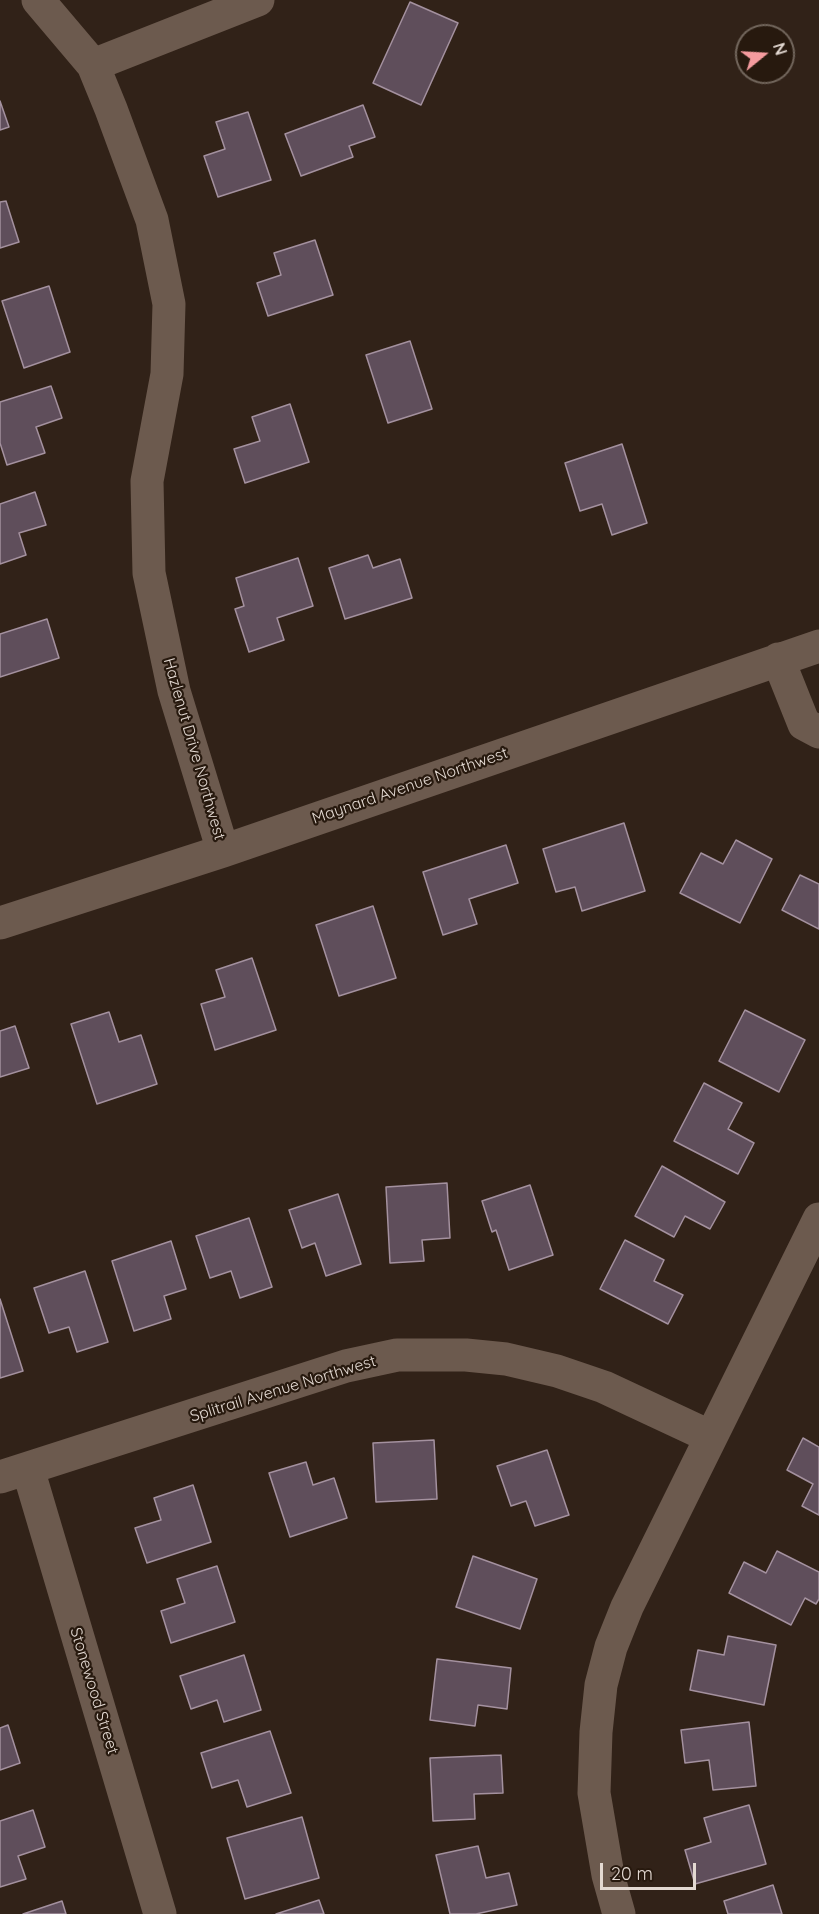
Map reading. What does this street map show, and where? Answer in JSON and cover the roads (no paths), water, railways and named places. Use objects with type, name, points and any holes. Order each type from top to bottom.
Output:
[{"type":"street","name":"Hazlenut Drive Northwest","points":[[38,0],[93,65],[152,220],[169,304],[167,374],[147,481],[149,573],[174,692],[223,851]]},
{"type":"street","points":[[93,65],[258,0]]},
{"type":"street","name":"Maynard Avenue Northwest","points":[[0,923],[223,851],[819,646]]},
{"type":"street","points":[[778,659],[804,724],[819,732]]},
{"type":"street","points":[[619,1914],[608,1875],[594,1793],[596,1732],[601,1685],[611,1647],[627,1607],[819,1219]]},
{"type":"street","name":"Splitrail Avenue Northwest","points":[[14,1473],[346,1366],[397,1355],[466,1354],[506,1359],[558,1371],[604,1387],[711,1437]]},
{"type":"street","name":"Stonewood Street","points":[[14,1473],[160,1914]]}]
